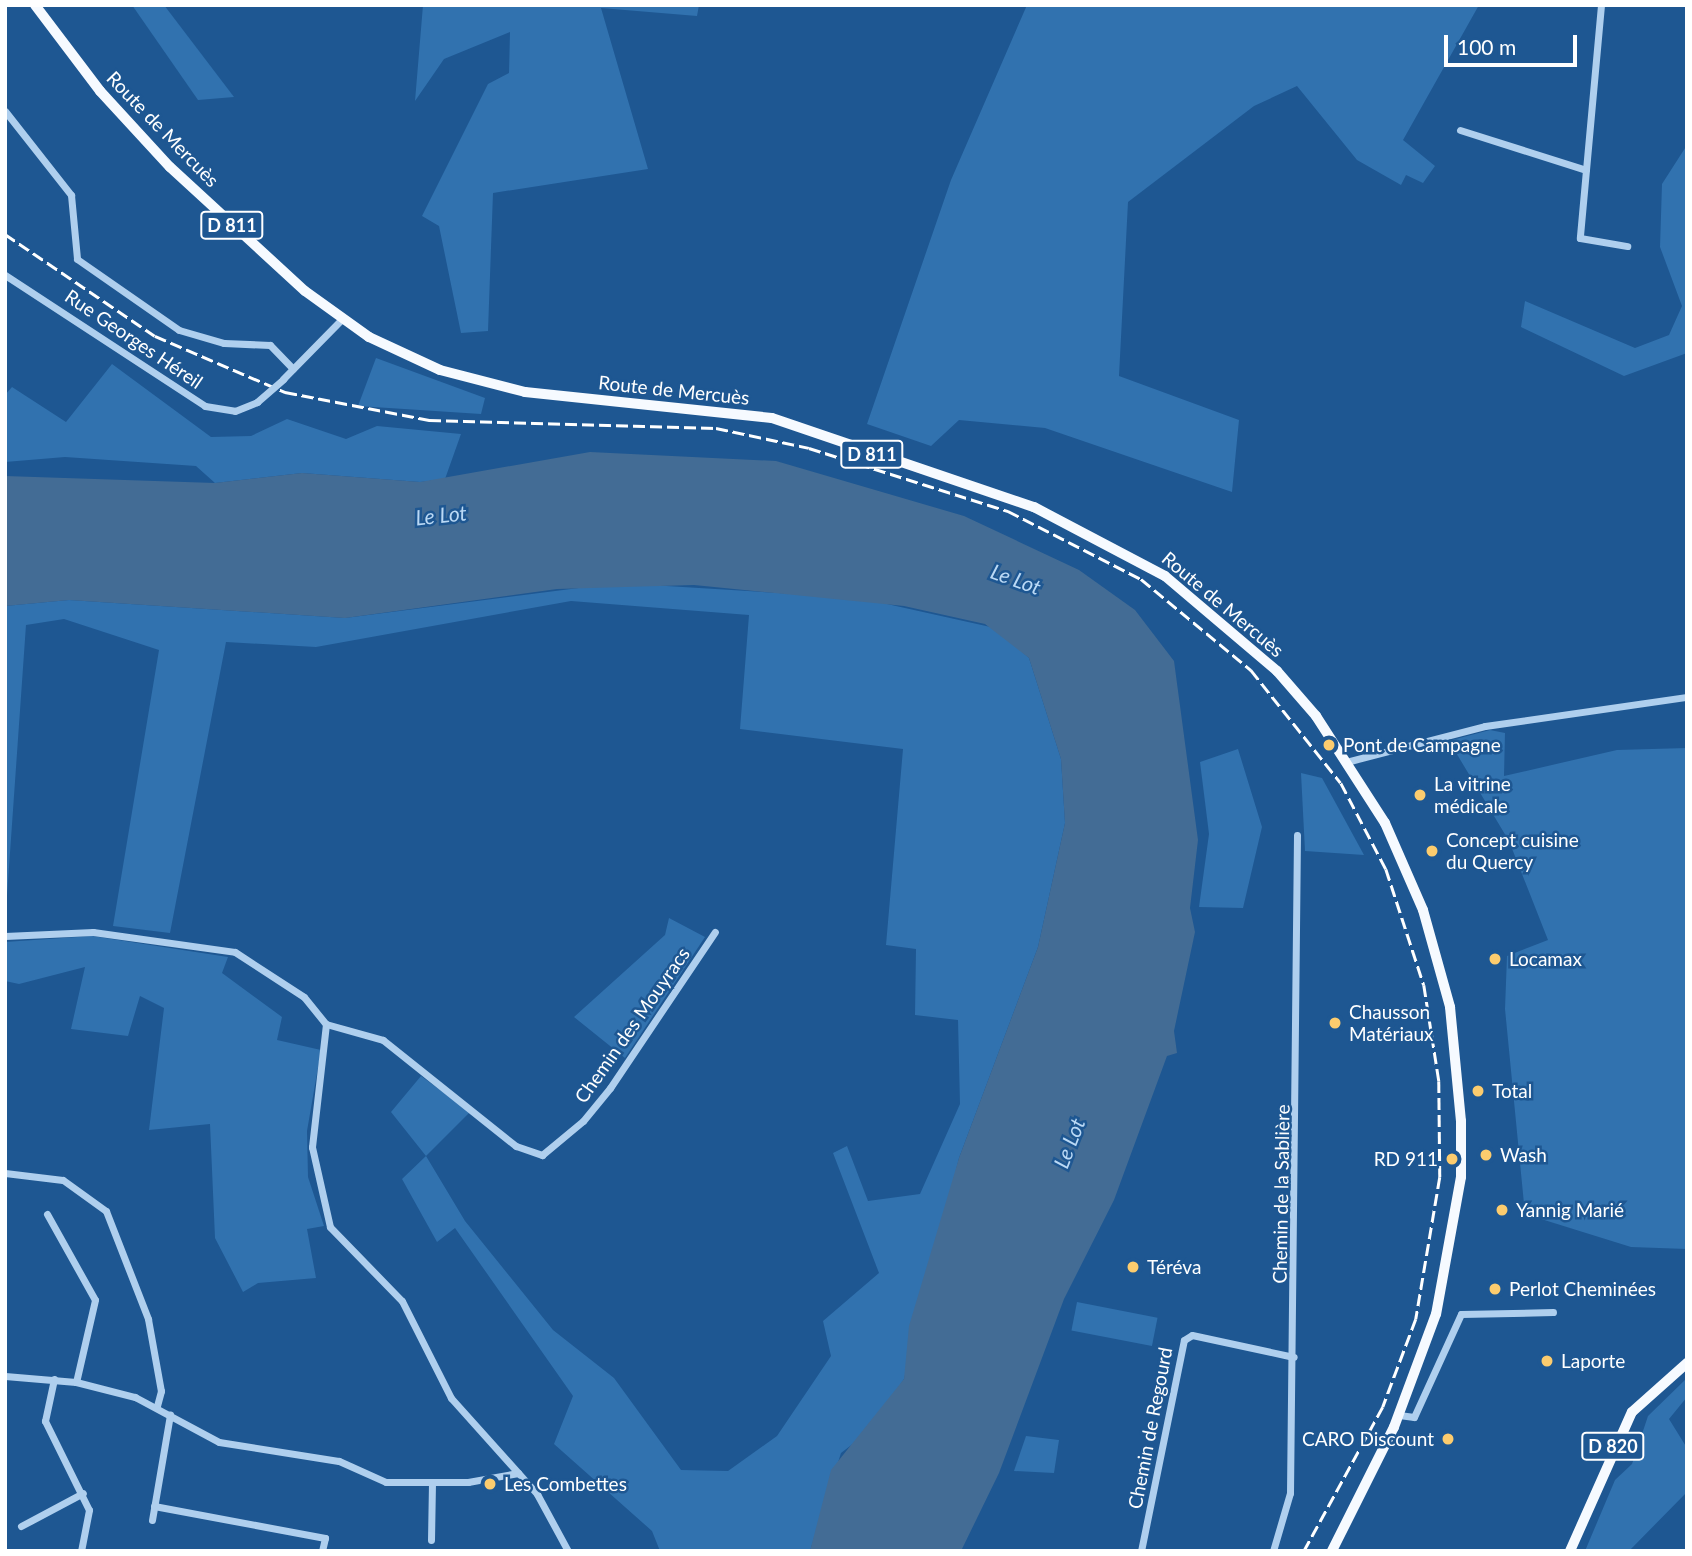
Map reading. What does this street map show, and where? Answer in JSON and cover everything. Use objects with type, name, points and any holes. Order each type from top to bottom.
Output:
[{"type":"main road","name":"Route de Mercuès","points":[[35,5],[129,125],[341,320],[401,354],[474,380],[772,418],[1075,524],[1143,561],[1215,617],[1277,671],[1350,761]]},
{"type":"main road","name":"D 811","points":[[1332,1551],[1399,1415],[1447,1271],[1461,1177],[1459,1088],[1450,1007],[1423,910],[1350,761]]},
{"type":"main road","name":"D 820","points":[[1570,1551],[1632,1412],[1687,1363]]},
{"type":"street","points":[[1601,5],[1580,237],[1628,246]]},
{"type":"street","points":[[5,111],[71,195],[77,259],[179,330],[223,343],[270,345],[293,369]]},
{"type":"street","points":[[1460,130],[1586,170]]},
{"type":"street","name":"Rue Georges Héreil","points":[[5,275],[205,406],[235,411],[257,402],[341,320]]},
{"type":"street","points":[[1350,761],[1485,726],[1687,697]]},
{"type":"street","name":"Chemin de la Sablière","points":[[1273,1551],[1290,1493],[1294,1357],[1297,835]]},
{"type":"street","points":[[5,936],[93,932],[235,952],[304,997],[326,1024],[312,1147],[330,1227],[402,1301],[451,1398],[518,1473],[568,1551]]},
{"type":"street","name":"Chemin des Mouyracs","points":[[326,1024],[383,1040],[516,1146],[541,1155],[583,1121],[610,1088],[715,932]]},
{"type":"street","points":[[5,1173],[63,1180],[106,1211],[148,1318],[161,1391],[157,1406]]},
{"type":"street","points":[[47,1214],[95,1296],[76,1382]]},
{"type":"street","points":[[1399,1415],[1414,1417],[1461,1314],[1553,1312]]},
{"type":"street","name":"Chemin de Regourd","points":[[1141,1551],[1184,1340],[1192,1335],[1294,1357]]},
{"type":"street","points":[[5,1376],[76,1382],[157,1406],[219,1442],[339,1461],[386,1482],[432,1485],[518,1473]]},
{"type":"street","points":[[54,1379],[45,1422],[83,1493],[89,1510],[81,1551]]},
{"type":"street","points":[[152,1520],[170,1415]]},
{"type":"street","points":[[430,1540],[432,1485]]},
{"type":"street","points":[[21,1526],[83,1493]]},
{"type":"street","points":[[154,1506],[325,1538],[323,1551]]},
{"type":"shaded area","points":[[132,5],[164,5],[234,97],[198,100]]},
{"type":"shaded area","points":[[423,5],[699,5],[697,16],[601,8],[648,169],[493,193],[488,331],[461,333],[439,226],[422,216],[488,84],[509,73],[510,32],[444,59],[415,101]]},
{"type":"shaded area","points":[[1027,5],[1479,5],[1403,140],[1435,166],[1423,183],[1406,175],[1401,185],[1357,160],[1297,86],[1254,106],[1128,202],[1119,376],[1239,420],[1232,492],[1045,428],[959,420],[931,446],[867,424],[951,180]]},
{"type":"shaded area","points":[[1687,145],[1687,353],[1624,376],[1521,327],[1525,301],[1635,348],[1669,335],[1682,306],[1660,247],[1662,184]]},
{"type":"shaded area","points":[[376,358],[485,398],[481,414],[358,406]]},
{"type":"shaded area","points":[[112,364],[211,437],[251,436],[287,419],[346,439],[377,426],[461,434],[445,479],[420,482],[302,473],[215,483],[196,466],[65,457],[5,462],[5,395],[12,387],[66,422]]},
{"type":"shaded area","points":[[618,583],[860,598],[995,628],[1029,658],[1061,759],[1065,823],[1038,947],[959,1158],[904,1379],[867,1433],[841,1453],[810,1551],[660,1551],[652,1531],[554,1444],[573,1396],[455,1228],[437,1242],[402,1179],[426,1156],[465,1221],[553,1330],[614,1378],[681,1470],[728,1471],[777,1436],[831,1356],[823,1321],[879,1273],[833,1153],[847,1146],[868,1201],[920,1194],[960,1104],[958,1020],[915,1015],[916,949],[886,945],[903,749],[740,729],[749,615],[571,601],[316,647],[226,642],[170,933],[113,926],[159,650],[64,619],[26,625],[5,924],[5,606],[69,600],[345,618]]},
{"type":"shaded area","points":[[1490,730],[1505,733],[1504,776],[1617,750],[1687,748],[1687,1249],[1631,1247],[1525,1214],[1505,1009],[1507,956],[1548,940],[1509,841],[1455,751],[1437,744]]},
{"type":"shaded area","points":[[1238,749],[1262,827],[1243,908],[1199,907],[1209,834],[1200,762]]},
{"type":"shaded area","points":[[1301,773],[1322,778],[1364,855],[1305,851]]},
{"type":"shaded area","points":[[669,918],[705,937],[625,1058],[574,1017],[665,935]]},
{"type":"shaded area","points":[[92,936],[228,957],[222,973],[282,1017],[277,1040],[321,1050],[307,1131],[308,1177],[324,1226],[307,1229],[316,1278],[258,1283],[243,1292],[215,1238],[210,1124],[149,1130],[164,1008],[140,996],[128,1036],[71,1029],[85,967],[19,984],[5,981],[5,942]]},
{"type":"shaded area","points":[[421,1076],[470,1112],[426,1156],[391,1112]]},
{"type":"shaded area","points":[[1077,1302],[1157,1318],[1152,1346],[1071,1330]]},
{"type":"shaded area","points":[[1687,1378],[1687,1397],[1669,1419],[1687,1448],[1687,1492],[1629,1551],[1585,1551],[1615,1480],[1632,1464],[1648,1416]]},
{"type":"shaded area","points":[[1026,1436],[1059,1440],[1054,1473],[1014,1471]]},
{"type":"water","name":"Le Lot","points":[[590,452],[776,461],[964,516],[1079,570],[1135,610],[1174,661],[1198,840],[1190,908],[1195,932],[1174,1031],[1177,1053],[1167,1056],[1114,1200],[1064,1299],[999,1473],[961,1551],[810,1551],[831,1470],[904,1379],[909,1326],[959,1158],[1038,947],[1065,823],[1061,759],[1029,658],[985,624],[904,606],[694,585],[557,589],[345,618],[69,600],[5,606],[5,476],[215,483],[302,473],[420,482]]},
{"type":"railway","points":[[5,234],[155,336],[285,392],[429,420],[716,428],[809,448],[1008,511],[1141,579],[1251,670],[1341,783],[1386,869],[1424,985],[1439,1081],[1440,1177],[1416,1319],[1383,1407],[1304,1551]]},
{"type":"place","name":"Pont de Campagne","points":[[1329,745]]},
{"type":"place","name":"La vitrine médicale","points":[[1420,795]]},
{"type":"place","name":"Concept cuisine du Quercy","points":[[1432,851]]},
{"type":"place","name":"Locamax","points":[[1495,959]]},
{"type":"place","name":"Chausson Matériaux","points":[[1335,1023]]},
{"type":"place","name":"Total","points":[[1478,1091]]},
{"type":"place","name":"Wash","points":[[1486,1155]]},
{"type":"place","name":"RD 911","points":[[1452,1159]]},
{"type":"place","name":"Yannig Marié","points":[[1502,1210]]},
{"type":"place","name":"Téréva","points":[[1133,1267]]},
{"type":"place","name":"Perlot Cheminées","points":[[1495,1289]]},
{"type":"place","name":"Laporte","points":[[1547,1361]]},
{"type":"place","name":"CARO Discount","points":[[1448,1439]]},
{"type":"place","name":"Les Combettes","points":[[490,1484]]}]
